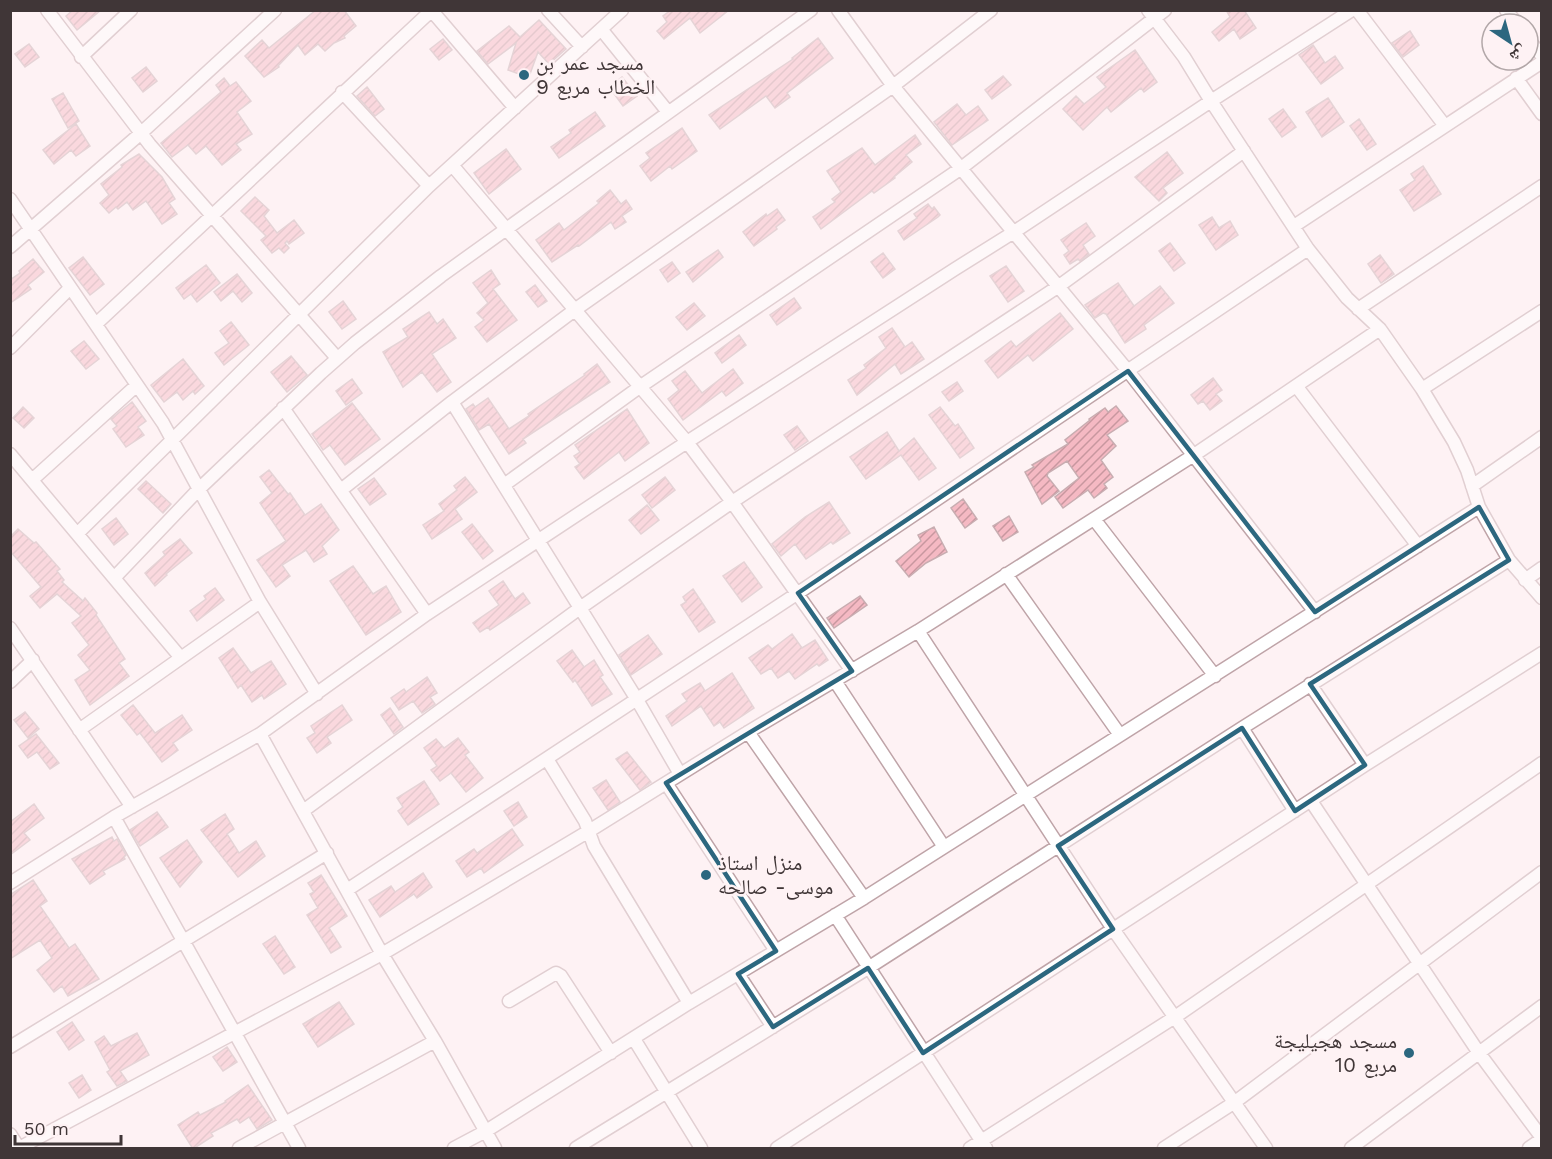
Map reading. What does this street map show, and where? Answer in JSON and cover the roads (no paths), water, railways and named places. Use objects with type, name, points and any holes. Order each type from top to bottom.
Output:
[{"type":"street","points":[[46,10],[140,134],[337,358]]},
{"type":"street","points":[[81,57],[131,10]]},
{"type":"street","points":[[10,247],[140,134],[275,10]]},
{"type":"street","points":[[548,10],[582,47]]},
{"type":"street","points":[[78,533],[429,186],[622,10]]},
{"type":"street","points":[[114,578],[199,489],[337,358],[441,276],[812,10]]},
{"type":"street","points":[[838,10],[893,86],[1128,371],[1315,612]]},
{"type":"street","points":[[341,490],[452,402],[576,309],[893,86],[991,10]]},
{"type":"street","points":[[504,485],[641,386],[960,169],[1152,15],[1165,10]]},
{"type":"street","points":[[10,883],[114,817],[260,734],[427,614],[538,540],[1352,10]]},
{"type":"street","points":[[1357,10],[1445,126]]},
{"type":"street","points":[[96,324],[342,92],[432,11],[516,108]]},
{"type":"street","points":[[1152,15],[1184,57],[1308,249],[1347,298],[1380,329],[1422,389],[1454,442],[1479,507],[1509,560],[1542,598]]},
{"type":"street","points":[[601,29],[668,112]]},
{"type":"street","points":[[1294,226],[1542,62]]},
{"type":"street","points":[[1516,78],[1542,114]]},
{"type":"street","points":[[342,92],[429,186]]},
{"type":"street","points":[[303,811],[580,608],[732,502],[1059,286],[1244,151]]},
{"type":"street","points":[[452,165],[687,442],[852,671]]},
{"type":"street","points":[[1358,309],[1542,186]]},
{"type":"street","points":[[10,199],[172,439],[260,602],[317,694]]},
{"type":"street","points":[[347,890],[798,593],[1308,249]]},
{"type":"street","points":[[10,348],[70,288]]},
{"type":"street","points":[[1422,389],[1542,311]]},
{"type":"street","points":[[10,1134],[19,1149],[382,954],[918,631],[1194,455],[1380,329]]},
{"type":"street","points":[[32,480],[137,385]]},
{"type":"street","points":[[1297,387],[1418,546]]},
{"type":"street","points":[[452,402],[636,698],[680,774]]},
{"type":"street","points":[[283,408],[427,614]]},
{"type":"street","points":[[1472,486],[1542,437]]},
{"type":"street","points":[[10,454],[181,658]]},
{"type":"street","points":[[454,1149],[689,1003],[864,898],[1479,507]]},
{"type":"street","points":[[1094,519],[1215,676]]},
{"type":"street","points":[[576,1149],[868,968],[1310,684],[1509,560]]},
{"type":"street","points":[[1525,580],[1542,568]]},
{"type":"street","points":[[1006,574],[1120,735]]},
{"type":"street","points":[[79,730],[260,602]]},
{"type":"street","points":[[10,628],[132,807]]},
{"type":"street","points":[[918,631],[1113,928],[1266,1149]]},
{"type":"street","points":[[777,1149],[1082,951],[1113,928],[1542,653]]},
{"type":"street","points":[[10,682],[33,660]]},
{"type":"street","points":[[835,681],[944,847]]},
{"type":"street","points":[[1310,684],[1365,765]]},
{"type":"street","points":[[1242,728],[1295,811]]},
{"type":"street","points":[[748,732],[864,898]]},
{"type":"street","points":[[260,734],[382,954],[435,1041],[495,1149]]},
{"type":"street","points":[[547,759],[589,831],[594,846],[689,1003]]},
{"type":"street","points":[[970,1149],[984,1145],[1176,1017],[1542,763]]},
{"type":"street","points":[[666,783],[776,951]]},
{"type":"street","points":[[1311,801],[1479,1053],[1542,1138],[1529,1149]]},
{"type":"street","points":[[114,817],[299,1149]]},
{"type":"street","points":[[10,1047],[327,853]]},
{"type":"street","points":[[1164,1149],[1235,1102],[1542,872]]},
{"type":"street","points":[[836,915],[984,1145]]},
{"type":"street","points":[[509,1001],[556,973],[561,976],[611,1053]]},
{"type":"street","points":[[738,974],[773,1027]]},
{"type":"street","points":[[1351,1149],[1542,1006]]},
{"type":"street","points":[[634,1039],[702,1149]]},
{"type":"street","points":[[239,1149],[435,1041]]},
{"type":"place","name":"مسجد عمر بن الخطاب مربع 9","points":[[524,75]]},
{"type":"place","name":"منزل استاذ موسى- صالحه","points":[[706,875]]},
{"type":"place","name":"مسجد هجيليجة مربع 10","points":[[1409,1053]]}]
